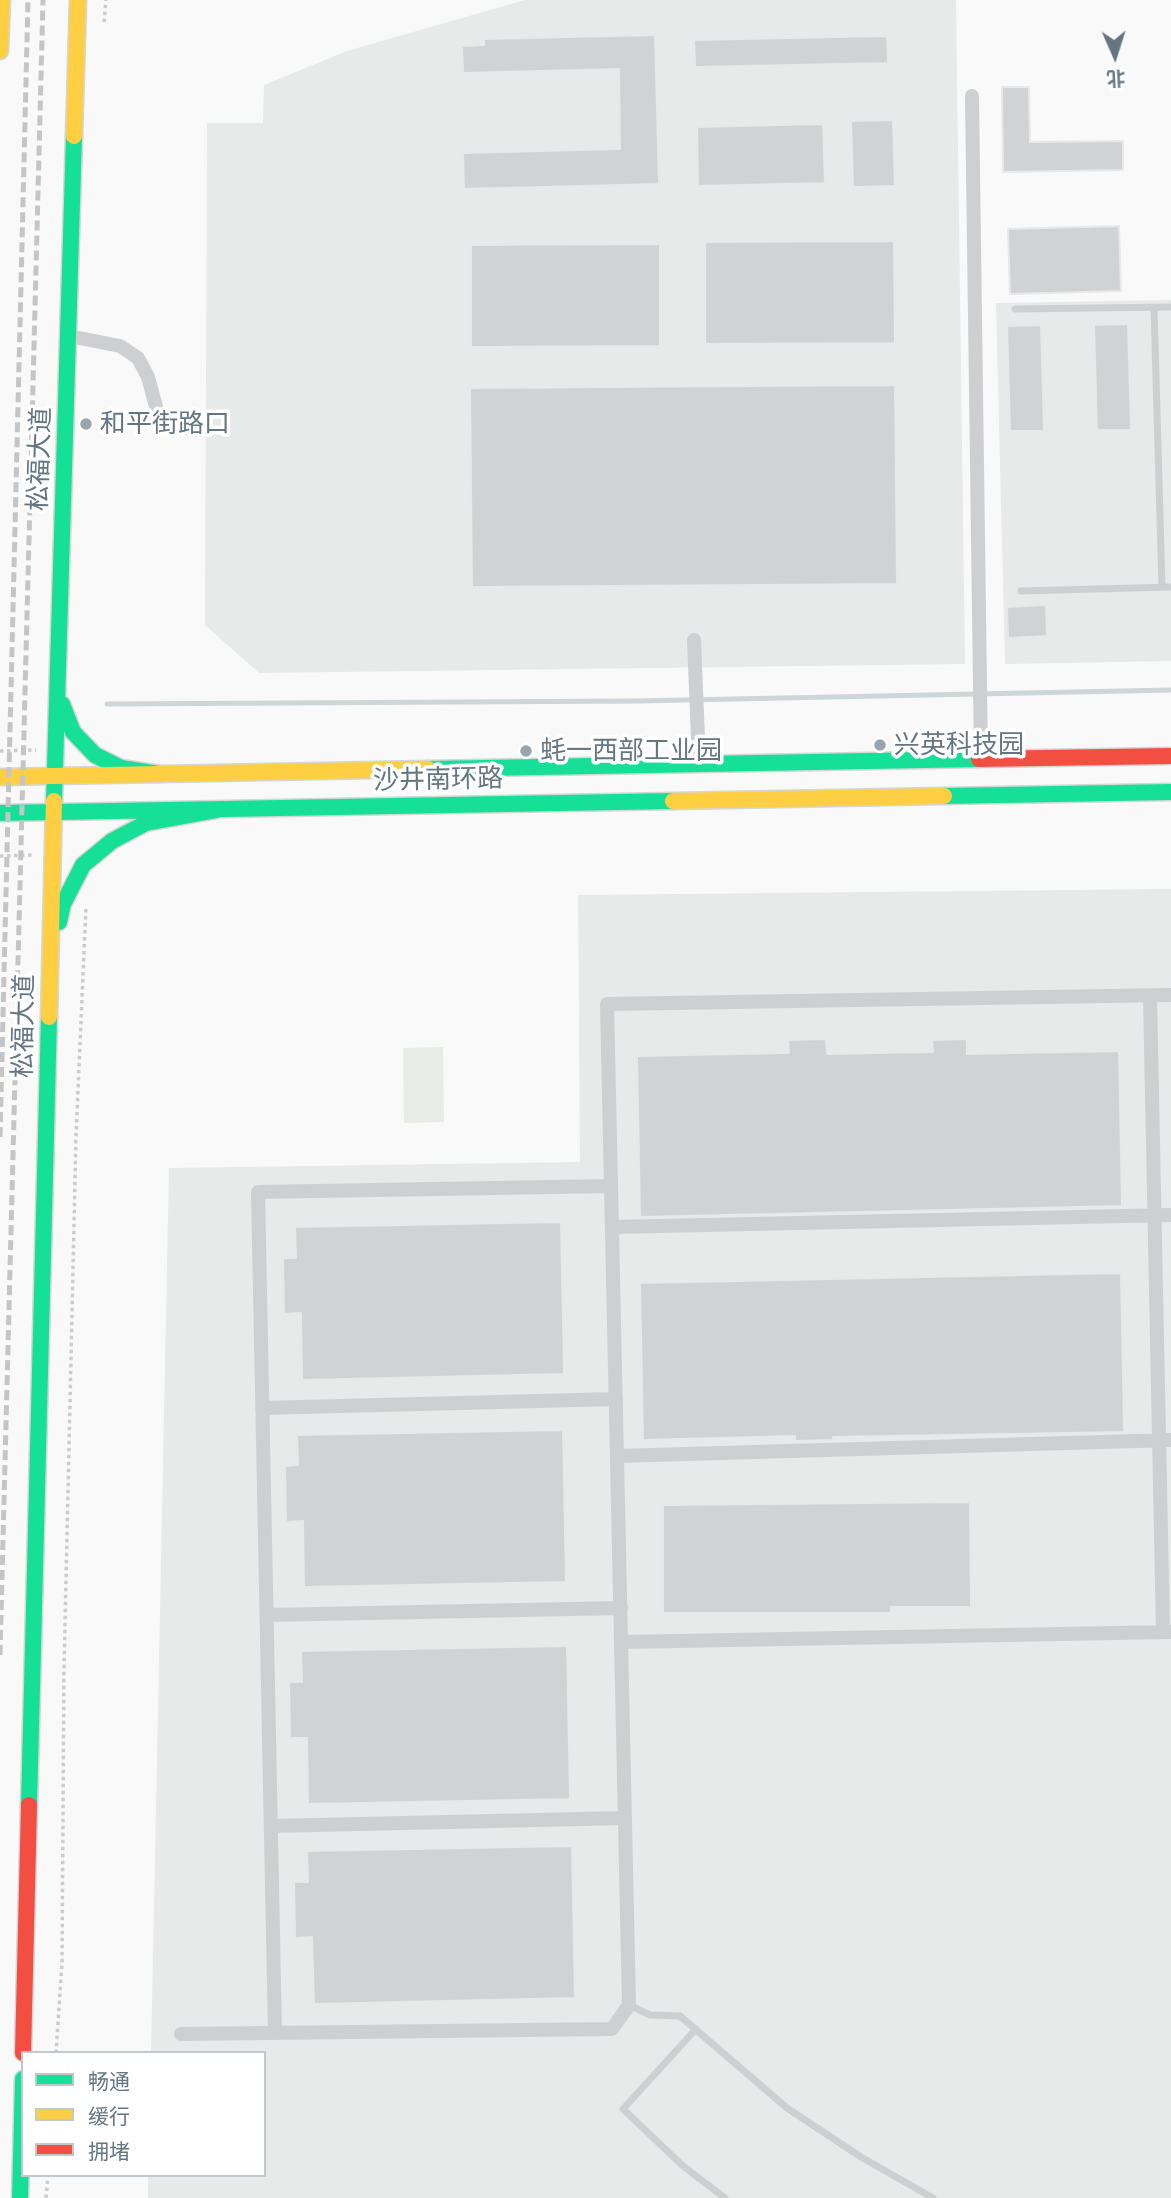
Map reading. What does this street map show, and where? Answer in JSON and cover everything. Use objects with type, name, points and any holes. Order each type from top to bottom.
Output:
[{"type":"main road","points":[[0,51],[2,0]]},
{"type":"main road","name":"松福大道","points":[[23,2051],[50,955],[79,0]]},
{"type":"main road","points":[[58,675],[64,713],[82,744],[94,755],[121,768],[159,774]]},
{"type":"main road","name":"沙井南环路","points":[[0,777],[1171,756]]},
{"type":"main road","name":"沙井南环路","points":[[0,814],[1171,792]]},
{"type":"main road","points":[[50,955],[63,904],[73,881],[83,864],[95,853],[146,823],[180,814],[217,810]]},
{"type":"main road","points":[[20,2198],[21,2158]]},
{"type":"street","points":[[972,96],[981,759]]},
{"type":"street","points":[[69,336],[120,346],[138,358],[148,377],[158,414],[169,425],[197,430]]},
{"type":"street","points":[[694,640],[699,764]]},
{"type":"street","points":[[181,2034],[612,2029],[629,2006],[607,1004],[1171,995]]},
{"type":"street","points":[[622,1642],[1167,1632],[1165,1441],[1152,1216],[1150,996]]},
{"type":"street","points":[[275,2033],[258,1192],[611,1186]]},
{"type":"street","points":[[612,1227],[1171,1215]]},
{"type":"street","points":[[262,1408],[616,1399]]},
{"type":"street","points":[[617,1456],[1165,1441]]},
{"type":"street","points":[[267,1615],[621,1608]]},
{"type":"street","points":[[271,1826],[625,1818]]},
{"type":"lane","points":[[1014,310],[1171,307]]},
{"type":"lane","points":[[1021,591],[1167,587],[1154,308]]},
{"type":"lane","points":[[629,2006],[650,2015],[680,2016],[786,2108],[861,2157],[933,2198]]},
{"type":"lane","points":[[696,2029],[623,2109],[683,2166],[725,2198]]},
{"type":"path","points":[[104,22],[106,0]]},
{"type":"path","points":[[0,751],[39,750]]},
{"type":"path","points":[[0,856],[38,855]]},
{"type":"path","points":[[56,2051],[62,1963],[64,1669],[76,1136],[84,912],[87,904]]},
{"type":"path","points":[[47,2198],[48,2177]]},
{"type":"shaded area","points":[[525,0],[956,0],[965,664],[259,673],[205,625],[207,123],[263,123],[264,85],[347,51]]},
{"type":"shaded area","points":[[1171,300],[1171,661],[1005,664],[996,303]]},
{"type":"shaded area","points":[[1171,889],[1171,2198],[148,2198],[148,2177],[266,2177],[266,2051],[151,2051],[169,1168],[580,1162],[578,895]]},
{"type":"shaded area","points":[[443,1047],[444,1122],[404,1123],[403,1048]]},
{"type":"building","points":[[655,35],[659,184],[464,189],[463,153],[620,149],[619,69],[463,73],[462,46],[484,45],[484,39]]},
{"type":"building","points":[[887,36],[888,63],[695,67],[694,40]]},
{"type":"building","points":[[1002,87],[1029,87],[1030,142],[1123,141],[1123,170],[1003,172]]},
{"type":"building","points":[[893,120],[895,186],[853,187],[851,121]]},
{"type":"building","points":[[823,124],[825,183],[698,186],[697,127]]},
{"type":"building","points":[[1119,226],[1121,291],[1010,294],[1008,229]]},
{"type":"building","points":[[894,241],[895,343],[705,344],[705,242]]},
{"type":"building","points":[[660,244],[660,346],[471,347],[471,245]]},
{"type":"building","points":[[1128,324],[1131,430],[1097,430],[1094,325]]},
{"type":"building","points":[[1041,325],[1044,431],[1010,431],[1007,326]]},
{"type":"building","points":[[895,385],[897,584],[472,587],[470,388]]},
{"type":"building","points":[[1046,605],[1047,636],[1008,638],[1007,607]]},
{"type":"building","points":[[826,1039],[827,1054],[933,1052],[932,1040],[967,1039],[967,1054],[1119,1051],[1122,1206],[640,1217],[637,1056],[789,1053],[788,1040]]},
{"type":"building","points":[[561,1222],[564,1374],[302,1380],[301,1313],[284,1314],[283,1258],[296,1258],[295,1227]]},
{"type":"building","points":[[1121,1273],[1124,1432],[833,1437],[833,1440],[795,1441],[795,1436],[643,1440],[640,1283]]},
{"type":"building","points":[[563,1430],[566,1582],[304,1587],[303,1521],[286,1522],[285,1466],[298,1465],[297,1435]]},
{"type":"building","points":[[970,1502],[971,1607],[891,1607],[891,1613],[663,1613],[663,1505]]},
{"type":"building","points":[[567,1646],[570,1799],[308,1804],[307,1738],[290,1738],[289,1682],[302,1682],[301,1651]]},
{"type":"building","points":[[572,1846],[575,1998],[314,2004],[312,1937],[295,1938],[294,1882],[308,1882],[307,1851]]},
{"type":"waterway","points":[[107,704],[636,701],[1171,690]]},
{"type":"railway","points":[[0,1137],[28,0]]},
{"type":"railway","points":[[0,1655],[43,0]]},
{"type":"traffic: fast","points":[[54,801],[74,136]]},
{"type":"traffic: fast","points":[[62,704],[73,732],[95,755],[121,768],[159,774]]},
{"type":"traffic: fast","points":[[428,769],[979,759]]},
{"type":"traffic: fast","points":[[944,796],[1171,792]]},
{"type":"traffic: fast","points":[[0,813],[673,801]]},
{"type":"traffic: fast","points":[[59,922],[63,904],[83,865],[112,841],[146,823],[217,810]]},
{"type":"traffic: fast","points":[[29,1805],[49,1017]]},
{"type":"traffic: fast","points":[[20,2198],[21,2158]]},
{"type":"traffic: slow","points":[[0,51],[2,0]]},
{"type":"traffic: slow","points":[[74,136],[78,0]]},
{"type":"traffic: slow","points":[[0,777],[428,769]]},
{"type":"traffic: slow","points":[[673,801],[944,796]]},
{"type":"traffic: slow","points":[[49,1017],[54,801]]},
{"type":"traffic: jam","points":[[979,759],[1171,756]]},
{"type":"traffic: jam","points":[[23,2051],[29,1805]]},
{"type":"place","name":"和平街路口","points":[[86,424]]},
{"type":"place","name":"兴英科技园","points":[[880,745]]},
{"type":"place","name":"蚝一西部工业园","points":[[526,751]]}]
